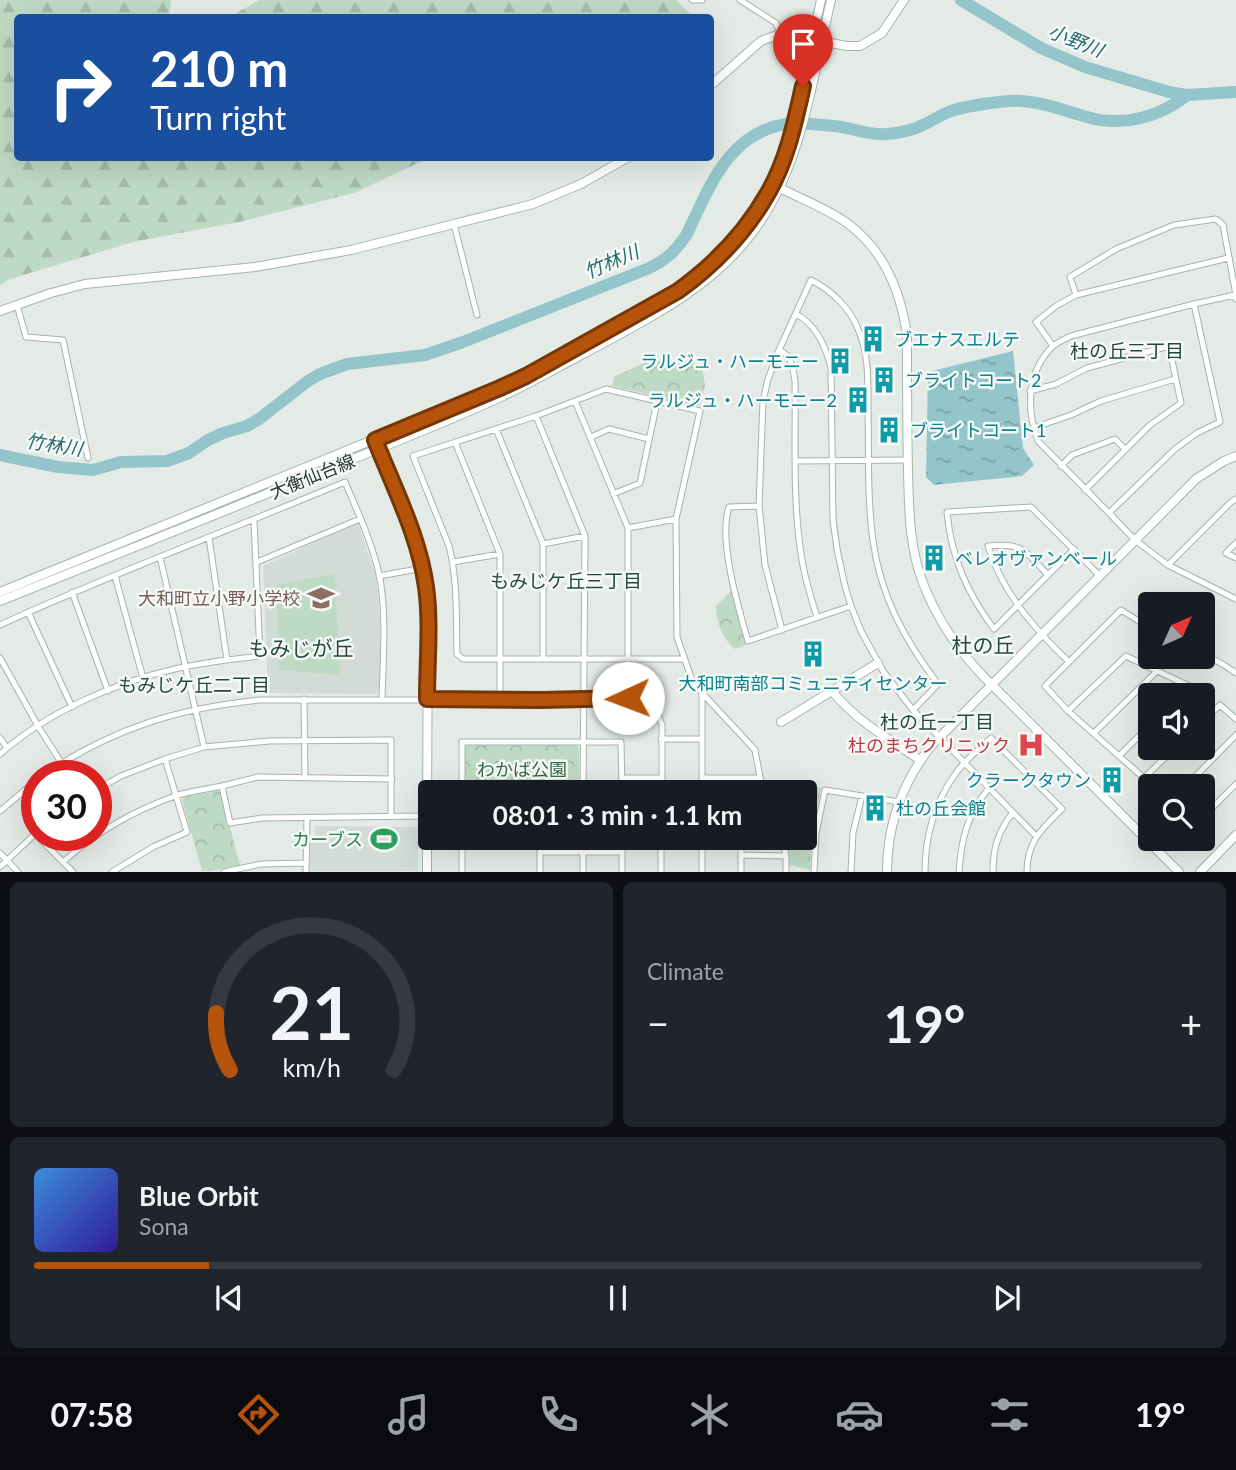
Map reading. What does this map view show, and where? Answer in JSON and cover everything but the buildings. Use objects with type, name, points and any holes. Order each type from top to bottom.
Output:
[{"type":"street","points":[[692,0],[702,0]]},
{"type":"street","points":[[740,0],[776,23],[780,34]]},
{"type":"street","name":"大衡仙台線","points":[[818,40],[821,0]]},
{"type":"street","name":"大衡仙台線","points":[[0,601],[377,444],[490,393],[526,376],[678,291],[709,267],[751,220],[776,186],[796,135],[818,40],[831,0]]},
{"type":"street","points":[[714,82],[761,41],[780,34],[860,46],[883,33],[904,0]]},
{"type":"street","points":[[0,311],[51,293],[85,285],[255,267],[351,250],[533,204],[581,184],[622,161]]},
{"type":"street","points":[[776,186],[846,222],[870,245],[890,275],[901,302],[906,336],[909,511],[913,547],[922,580],[949,635],[991,684],[1179,872]]},
{"type":"street","points":[[1076,295],[1070,277],[1116,249],[1174,225],[1216,219],[1223,225],[1236,296],[1194,304],[1071,336],[1053,346],[1040,363],[1032,377],[1031,391],[1033,428],[1038,441],[1061,466],[1135,540],[1168,565],[1236,598]]},
{"type":"street","points":[[454,224],[477,315]]},
{"type":"street","points":[[1053,346],[1036,322],[1076,295],[1228,258]]},
{"type":"street","points":[[782,629],[765,565],[759,506],[763,401],[779,350],[811,280],[843,305],[852,316],[867,360],[870,494],[878,565],[903,633],[938,684],[913,710]]},
{"type":"street","points":[[1109,513],[1175,449],[1197,433],[1220,422],[1194,304]]},
{"type":"street","points":[[17,305],[26,337],[63,340],[88,458]]},
{"type":"street","points":[[796,314],[813,327],[828,352],[831,368],[833,520],[851,606],[861,631],[893,686],[913,710],[1036,836]]},
{"type":"street","points":[[1031,391],[1056,384],[1087,368],[1169,346],[1181,402],[1150,425],[1085,490]]},
{"type":"street","points":[[779,350],[785,352],[793,367],[797,525],[807,585],[817,617]]},
{"type":"street","points":[[1033,428],[1101,401],[1175,379]]},
{"type":"street","points":[[684,659],[463,659],[457,654],[453,562],[413,456],[536,416],[606,389],[699,411],[676,519],[677,636],[693,683],[755,750],[759,778],[702,778],[702,693]]},
{"type":"street","points":[[575,401],[628,528],[628,658]]},
{"type":"street","points":[[613,494],[640,483],[657,402]]},
{"type":"street","points":[[536,416],[585,536],[583,780]]},
{"type":"street","points":[[496,429],[543,544],[543,659]]},
{"type":"street","points":[[590,437],[609,429],[649,439]]},
{"type":"street","points":[[1061,466],[1072,455],[1115,439],[1125,449]]},
{"type":"street","points":[[455,442],[500,554],[500,700]]},
{"type":"street","points":[[377,444],[409,522],[423,568],[428,606],[427,780]]},
{"type":"street","name":"大衡仙台線","points":[[0,592],[377,444]]},
{"type":"street","points":[[887,872],[891,834],[899,802],[920,760],[938,737],[1196,479],[1216,465],[1236,456]]},
{"type":"street","points":[[796,461],[908,460]]},
{"type":"street","points":[[0,625],[72,592],[254,521],[345,482],[379,576],[383,601],[383,699]]},
{"type":"street","points":[[1168,565],[1236,499]]},
{"type":"street","points":[[759,506],[729,506],[725,519],[730,568],[748,641],[851,606]]},
{"type":"street","points":[[1074,549],[994,629],[967,589],[959,569],[947,512],[1031,507],[1074,549],[1099,575]]},
{"type":"street","points":[[257,562],[360,519]]},
{"type":"street","points":[[628,528],[676,519]]},
{"type":"street","points":[[0,754],[38,726],[107,691],[184,667],[260,656],[254,521]]},
{"type":"street","points":[[543,544],[585,536]]},
{"type":"street","points":[[209,538],[227,660]]},
{"type":"street","points":[[1236,543],[1226,553],[1236,558]]},
{"type":"street","points":[[1048,575],[1015,545],[988,546],[999,575],[1017,605],[1069,662]]},
{"type":"street","points":[[453,562],[500,554]]},
{"type":"street","points":[[160,557],[204,747]]},
{"type":"street","points":[[379,576],[423,568]]},
{"type":"street","points":[[115,576],[143,678]]},
{"type":"street","points":[[72,592],[107,691]]},
{"type":"street","points":[[1138,621],[1121,610],[1045,686],[1068,710],[1141,774]]},
{"type":"street","points":[[28,612],[72,707]]},
{"type":"street","points":[[1068,710],[1126,656],[1183,683]]},
{"type":"street","points":[[0,658],[60,760]]},
{"type":"street","points":[[1215,661],[1236,673]]},
{"type":"street","points":[[781,722],[878,663]]},
{"type":"street","points":[[1094,733],[1157,671]]},
{"type":"street","points":[[832,691],[864,723],[920,760]]},
{"type":"street","points":[[68,760],[134,727],[166,716],[194,708],[261,699],[628,698],[646,703],[659,717],[662,725],[662,778],[622,778],[621,742],[462,742],[462,780]]},
{"type":"street","points":[[303,699],[305,778]]},
{"type":"street","points":[[1215,710],[1220,705],[1236,719]]},
{"type":"street","points":[[1198,774],[1236,735]]},
{"type":"street","points":[[1119,755],[1138,737]]},
{"type":"street","points":[[0,738],[7,748]]},
{"type":"street","points":[[925,872],[925,853],[938,804],[956,773],[991,738],[1062,810],[1036,836],[1029,852],[1027,872]]},
{"type":"street","points":[[661,739],[701,739]]},
{"type":"street","points":[[112,781],[165,759],[204,747],[249,741],[391,740],[391,816]]},
{"type":"street","points":[[112,872],[153,847],[187,832],[165,759]]},
{"type":"street","points":[[1148,774],[1163,760]]},
{"type":"street","points":[[63,862],[106,829],[134,813],[177,796],[258,777],[392,779]]},
{"type":"street","points":[[1215,805],[1236,784]]},
{"type":"street","points":[[222,786],[230,823],[262,818],[418,817]]},
{"type":"street","points":[[959,872],[960,849],[970,817],[989,788]]},
{"type":"street","points":[[814,872],[816,833],[825,789],[899,802]]},
{"type":"street","points":[[0,811],[21,793]]},
{"type":"street","points":[[851,872],[853,833],[862,796]]},
{"type":"street","points":[[993,872],[995,844],[1002,826],[1013,812]]},
{"type":"street","points":[[306,872],[307,818]]},
{"type":"street","points":[[1199,872],[1236,835]]},
{"type":"street","points":[[0,867],[21,847]]},
{"type":"street","points":[[427,850],[427,872]]},
{"type":"street","points":[[462,850],[462,872]]},
{"type":"street","points":[[661,850],[661,872]]},
{"type":"street","points":[[702,850],[702,872]]},
{"type":"street","points":[[741,850],[741,872]]},
{"type":"street","points":[[785,850],[786,872]]},
{"type":"street","points":[[53,851],[73,872]]},
{"type":"street","points":[[540,872],[540,852],[621,852],[622,872]]},
{"type":"street","points":[[583,852],[583,872]]},
{"type":"street","points":[[0,853],[18,872]]},
{"type":"street","points":[[741,855],[786,856]]},
{"type":"street","points":[[224,872],[261,864],[306,863]]},
{"type":"shaded area","name":"大和町立小野小学校","points":[[355,524],[359,526],[376,577],[380,618],[380,690],[376,694],[268,693],[263,566]]},
{"type":"shaded area","points":[[315,826],[418,827],[418,871],[310,871],[310,843],[315,843]]},
{"type":"green space","points":[[0,0],[171,0],[169,14],[14,14],[14,161],[423,161],[354,193],[239,222],[133,242],[10,279],[0,285]]},
{"type":"green space","points":[[259,0],[676,0],[691,14],[235,14]]},
{"type":"green space","points":[[688,360],[702,367],[705,385],[700,406],[612,386],[614,377],[648,361]]},
{"type":"green space","points":[[335,574],[340,675],[279,670],[277,585]]},
{"type":"green space","points":[[731,591],[746,645],[735,649],[721,630],[716,606]]},
{"type":"green space","name":"わかば公園","points":[[576,745],[579,749],[579,780],[465,780],[465,747]]},
{"type":"green space","points":[[817,787],[821,787],[817,809]]},
{"type":"green space","points":[[217,790],[221,793],[240,865],[202,871],[182,800]]},
{"type":"green space","points":[[787,850],[811,850],[810,870],[790,865]]},
{"type":"water","points":[[1013,351],[1023,448],[1034,465],[1022,476],[934,485],[926,477],[928,372]]},
{"type":"waterway","name":"小野川","points":[[961,0],[1041,48],[1085,67],[1187,95],[1236,92]]},
{"type":"waterway","name":"竹林川","points":[[0,455],[58,467],[93,470],[121,462],[167,461],[189,453],[223,433],[247,426],[320,374],[347,364],[425,355],[647,269],[665,259],[683,240],[723,165],[749,139],[766,129],[804,123],[873,134],[891,134],[918,128],[958,109],[1009,101],[1039,103],[1100,120],[1126,120],[1152,115],[1187,95]]},
{"type":"place","name":"ブエナスエルテ","points":[[873,339]]},
{"type":"place","name":"ラルジュ・ハーモニー","points":[[840,361]]},
{"type":"place","name":"ブライトコート2","points":[[884,380]]},
{"type":"place","name":"ラルジュ・ハーモニー2","points":[[858,400]]},
{"type":"place","name":"ブライトコート1","points":[[889,430]]},
{"type":"place","name":"ベレオヴァンベール","points":[[934,558]]},
{"type":"place","name":"大和町立小野小学校","points":[[321,598]]},
{"type":"place","name":"大和町南部コミュニティセンター","points":[[813,654]]},
{"type":"place","name":"杜のまちクリニック","points":[[1031,745]]},
{"type":"place","name":"クラークタウン","points":[[1112,780]]},
{"type":"place","name":"杜の丘会館","points":[[875,808]]},
{"type":"place","name":"カーブス","points":[[384,839]]},
{"type":"district","name":"杜の丘三丁目","points":[[1127,350]]},
{"type":"district","name":"もみじケ丘三丁目","points":[[566,580]]},
{"type":"district","name":"杜の丘","points":[[983,644]]},
{"type":"district","name":"もみじが丘","points":[[301,647]]},
{"type":"district","name":"もみじケ丘二丁目","points":[[194,684]]},
{"type":"district","name":"杜の丘一丁目","points":[[937,721]]},
{"type":"route","points":[[628,698],[427,699],[428,606],[423,568],[409,522],[375,440],[526,376],[678,291],[709,267],[751,220],[768,193],[791,135],[803,86]]}]
